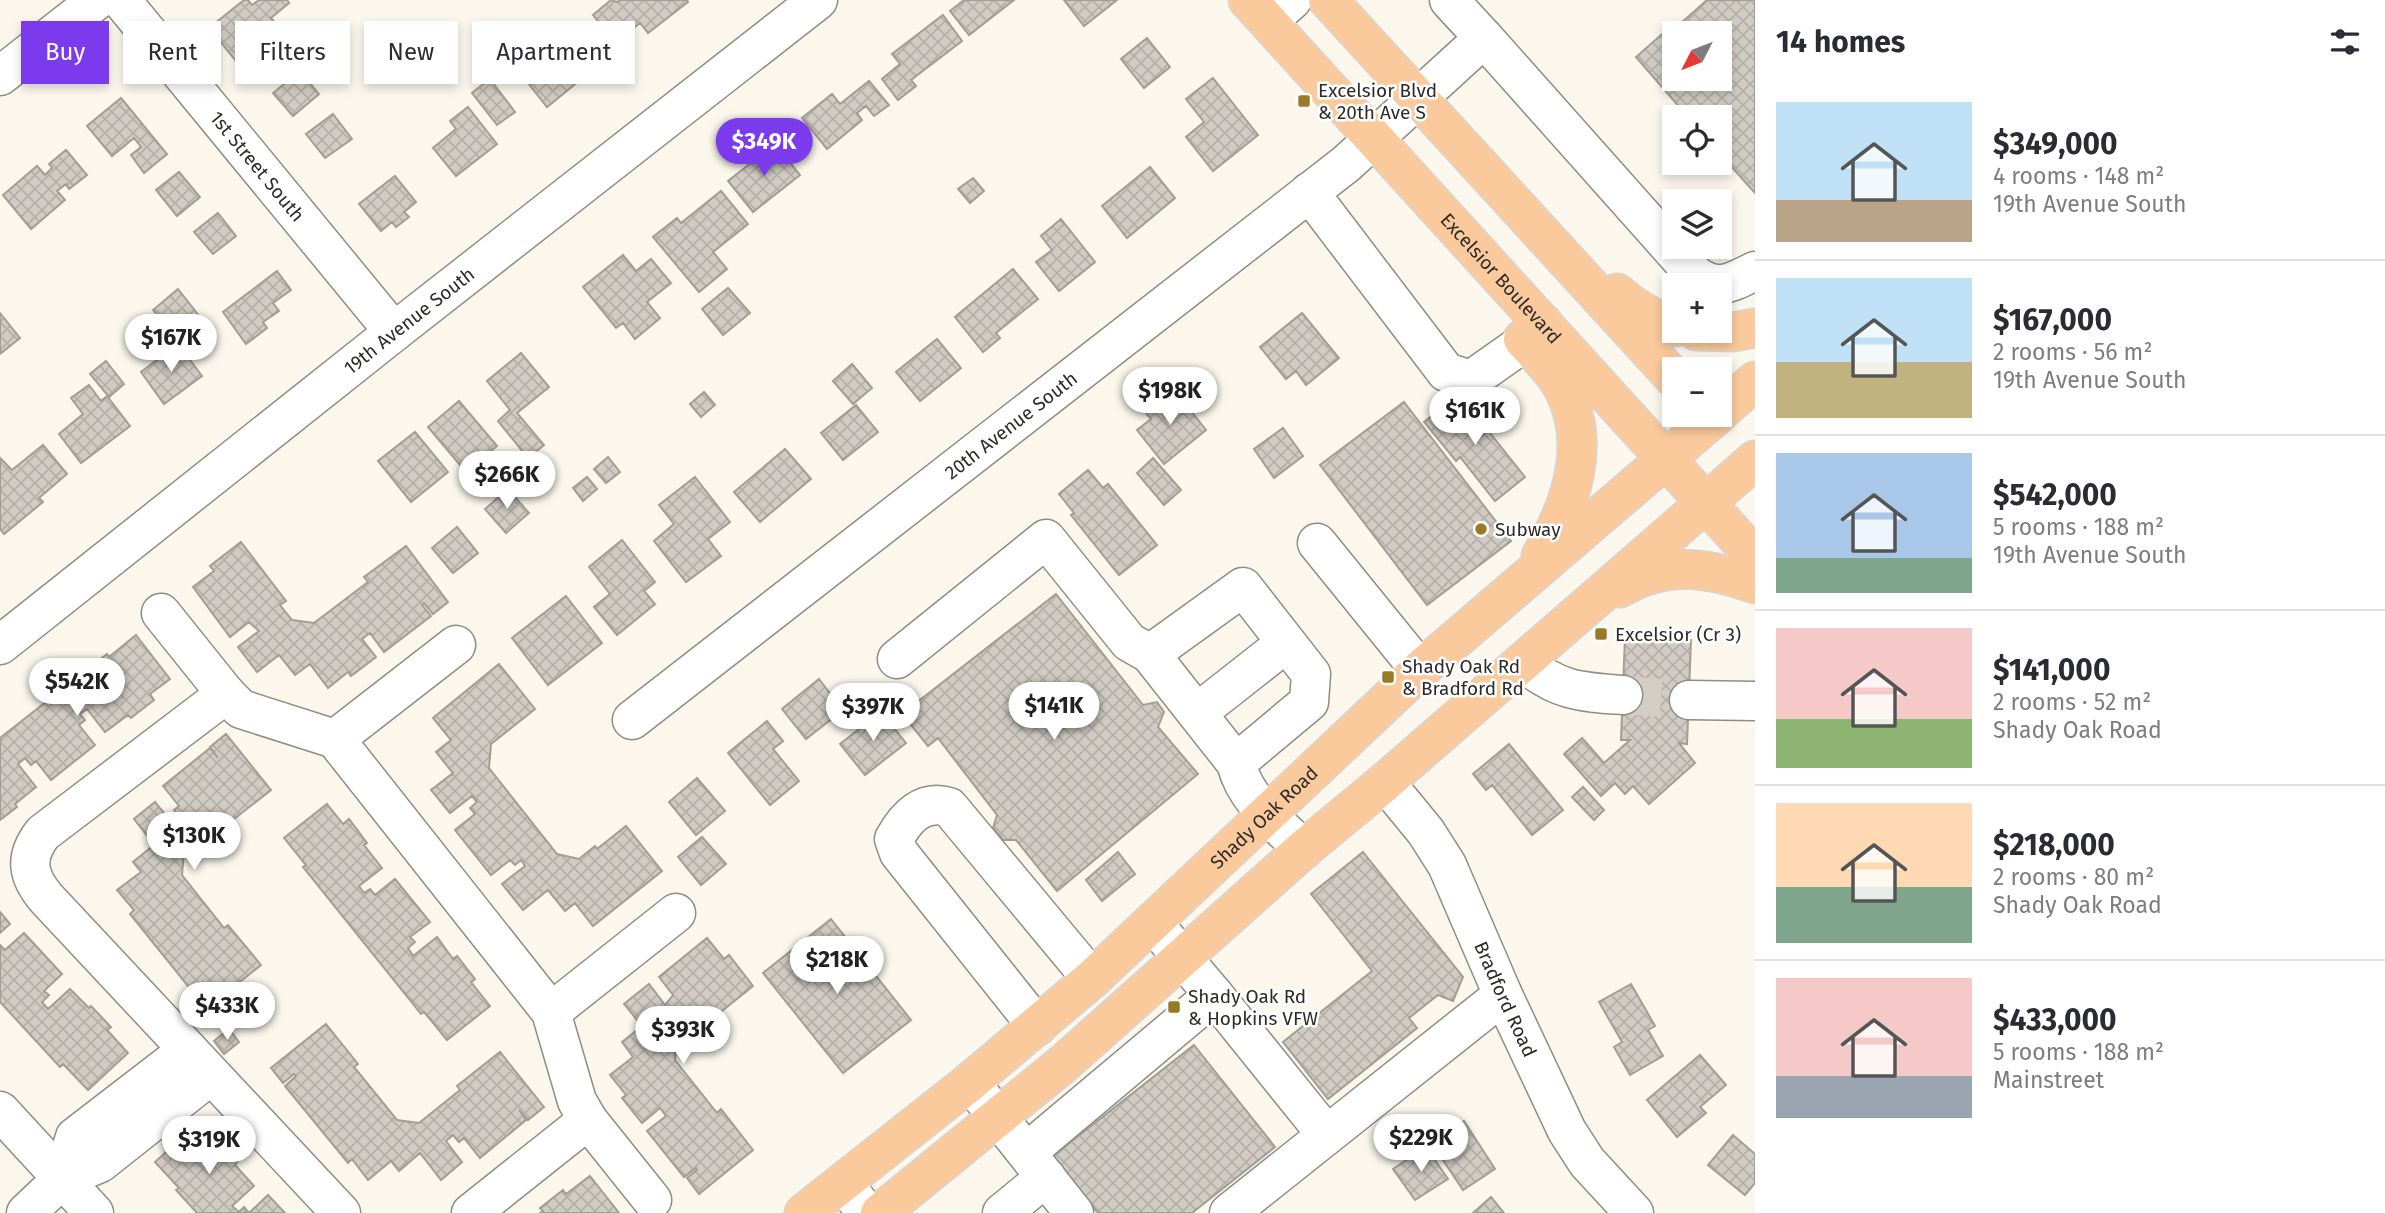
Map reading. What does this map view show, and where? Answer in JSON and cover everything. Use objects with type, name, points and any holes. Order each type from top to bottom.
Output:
[{"type":"main road","points":[[1328,0],[1662,365]]},
{"type":"main road","points":[[1269,7],[1374,139],[1452,260],[1533,332],[1548,366],[1564,390],[1578,438],[1575,469],[1569,499],[1554,534],[1532,572]]},
{"type":"main road","points":[[1485,173],[1631,306],[1652,320],[1662,323]]},
{"type":"main road","points":[[1732,332],[1755,328]]},
{"type":"main road","name":"Excelsior Boulevard","points":[[1533,332],[1666,459],[1755,557]]},
{"type":"main road","name":"Shady Oak Road","points":[[1732,400],[1755,381]]},
{"type":"main road","name":"Shady Oak Road","points":[[804,1213],[970,1082],[1092,979],[1420,670],[1701,427]]},
{"type":"main road","points":[[880,1213],[1063,1063],[1304,849],[1754,462],[1724,427]]},
{"type":"main road","points":[[1585,609],[1641,576],[1679,569],[1708,570],[1755,584]]},
{"type":"street","points":[[0,76],[97,0]]},
{"type":"street","name":"1st Street South","points":[[121,0],[394,332]]},
{"type":"street","name":"19th Avenue South","points":[[0,645],[818,0]]},
{"type":"street","points":[[1449,0],[1695,275],[1705,282],[1718,285],[1755,271]]},
{"type":"street","name":"20th Avenue South","points":[[632,720],[1309,192],[1374,139],[1484,38]]},
{"type":"street","points":[[1309,192],[1446,372],[1471,380],[1533,332]]},
{"type":"street","points":[[897,659],[1046,539],[1129,642],[1150,654],[1197,713],[1236,763],[1247,792],[1304,849]]},
{"type":"street","points":[[1317,543],[1420,670]]},
{"type":"street","points":[[1150,654],[1242,587],[1311,674],[1309,702],[1236,763]]},
{"type":"street","points":[[161,613],[241,709],[335,739],[551,1012],[577,1101],[588,1120],[652,1200]]},
{"type":"street","points":[[1197,713],[1286,643]]},
{"type":"street","points":[[335,739],[456,645]]},
{"type":"street","points":[[1523,662],[1547,680],[1577,692],[1623,695]]},
{"type":"street","points":[[226,694],[43,833],[30,854],[30,868],[38,889],[341,1213]]},
{"type":"street","points":[[1689,699],[1755,701]]},
{"type":"street","name":"Bradford Road","points":[[1385,782],[1426,832],[1447,864],[1503,995],[1567,1131],[1587,1162],[1634,1213]]},
{"type":"street","points":[[1037,1026],[899,853],[894,839],[914,813],[926,806],[940,804],[949,807],[1092,979]]},
{"type":"street","points":[[551,1012],[676,913]]},
{"type":"street","points":[[1153,923],[1326,1135]]},
{"type":"street","points":[[1002,1213],[1037,1164],[1214,995]]},
{"type":"street","points":[[1229,1213],[1503,995]]},
{"type":"street","points":[[26,1213],[62,1179],[75,1137],[200,1063]]},
{"type":"street","points":[[970,1082],[1074,1213]]},
{"type":"street","points":[[0,1111],[94,1213]]},
{"type":"street","points":[[471,1213],[588,1120]]},
{"type":"street","points":[[844,1183],[866,1213]]},
{"type":"building","points":[[244,0],[248,0],[252,5],[259,0],[287,0],[289,3],[271,18],[273,21],[235,21],[235,60],[221,43],[221,21],[218,21]]},
{"type":"building","points":[[611,0],[688,2],[648,33],[640,23],[635,27],[635,21],[598,21],[593,15]]},
{"type":"building","points":[[964,0],[1014,0],[969,35],[950,11]]},
{"type":"building","points":[[1064,0],[1117,0],[1084,26]]},
{"type":"building","points":[[1707,0],[1755,0],[1755,193],[1732,167],[1732,105],[1678,105],[1665,91],[1732,91],[1732,21],[1683,21]]},
{"type":"building","points":[[943,15],[962,41],[911,80],[916,86],[898,100],[882,79],[900,64],[892,54]]},
{"type":"building","points":[[1662,34],[1662,87],[1636,57]]},
{"type":"building","points":[[1147,38],[1170,67],[1144,88],[1121,59]]},
{"type":"building","points":[[1213,78],[1258,135],[1213,171],[1186,137],[1204,122],[1186,99]]},
{"type":"building","points":[[869,81],[889,105],[874,116],[866,106],[857,113],[862,120],[827,149],[802,118],[832,94],[840,104]]},
{"type":"building","points":[[284,84],[311,84],[319,94],[293,116],[273,93]]},
{"type":"building","points":[[484,84],[494,84],[515,112],[497,125],[472,93]]},
{"type":"building","points":[[529,84],[575,84],[547,107]]},
{"type":"building","points":[[121,98],[167,154],[144,173],[131,155],[141,147],[134,138],[112,156],[87,126]]},
{"type":"building","points":[[468,107],[497,144],[456,176],[433,148],[456,129],[450,121]]},
{"type":"building","points":[[333,114],[352,139],[325,158],[306,134]]},
{"type":"building","points":[[775,144],[800,175],[753,212],[728,181]]},
{"type":"building","points":[[66,150],[87,175],[69,189],[66,184],[57,191],[65,200],[31,229],[3,195],[37,166],[45,175],[52,168],[49,164]]},
{"type":"building","points":[[1150,167],[1175,198],[1127,238],[1102,206]]},
{"type":"building","points":[[179,172],[200,197],[177,216],[156,190]]},
{"type":"building","points":[[395,176],[416,202],[404,212],[409,217],[396,227],[392,222],[381,231],[359,204]]},
{"type":"building","points":[[973,178],[984,191],[970,203],[958,189]]},
{"type":"building","points":[[721,191],[748,224],[713,252],[727,269],[699,292],[653,237],[677,218],[681,223]]},
{"type":"building","points":[[218,213],[236,236],[213,254],[194,232]]},
{"type":"building","points":[[1061,219],[1095,262],[1059,291],[1036,262],[1052,250],[1041,236]]},
{"type":"building","points":[[623,255],[636,271],[651,259],[671,283],[647,302],[660,318],[635,339],[623,323],[616,328],[583,287]]},
{"type":"building","points":[[1013,269],[1038,299],[996,333],[1000,338],[983,352],[955,317]]},
{"type":"building","points":[[277,271],[291,290],[273,303],[279,311],[263,322],[267,328],[246,344],[223,312]]},
{"type":"building","points":[[728,288],[750,313],[723,335],[702,309]]},
{"type":"building","points":[[178,289],[200,317],[176,337],[153,310]]},
{"type":"building","points":[[0,313],[20,338],[0,354]]},
{"type":"building","points":[[1302,313],[1339,358],[1306,385],[1296,371],[1286,379],[1260,347]]},
{"type":"building","points":[[937,339],[961,368],[920,401],[896,372]]},
{"type":"building","points":[[178,344],[202,376],[164,404],[141,372]]},
{"type":"building","points":[[521,353],[549,387],[517,413],[544,445],[528,458],[498,421],[510,410],[487,381]]},
{"type":"building","points":[[106,361],[124,384],[109,397],[90,374]]},
{"type":"building","points":[[852,364],[872,388],[853,404],[833,381]]},
{"type":"building","points":[[89,385],[101,401],[107,396],[130,426],[81,463],[59,434],[83,414],[71,398]]},
{"type":"building","points":[[1174,389],[1206,430],[1164,464],[1137,430],[1151,419],[1145,412]]},
{"type":"building","points":[[704,392],[715,405],[701,417],[690,404]]},
{"type":"building","points":[[1459,394],[1525,477],[1495,501],[1460,457],[1456,461],[1424,422]]},
{"type":"building","points":[[459,401],[497,446],[466,472],[428,427]]},
{"type":"building","points":[[1404,402],[1511,541],[1427,605],[1320,465]]},
{"type":"building","points":[[856,405],[878,432],[843,460],[821,433]]},
{"type":"building","points":[[1283,428],[1303,456],[1274,478],[1254,449]]},
{"type":"building","points":[[415,432],[448,472],[411,502],[378,461]]},
{"type":"building","points":[[43,445],[67,474],[39,498],[43,502],[4,534],[0,529],[0,458],[12,470]]},
{"type":"building","points":[[785,449],[811,479],[760,522],[734,492]]},
{"type":"building","points":[[608,457],[620,472],[606,483],[594,469]]},
{"type":"building","points":[[1153,458],[1181,490],[1164,505],[1137,473]]},
{"type":"building","points":[[1088,470],[1103,488],[1108,484],[1157,545],[1119,575],[1071,515],[1074,513],[1059,494]]},
{"type":"building","points":[[587,477],[597,489],[583,501],[573,488]]},
{"type":"building","points":[[695,477],[730,522],[708,539],[721,556],[686,582],[654,541],[674,524],[659,505]]},
{"type":"building","points":[[508,489],[529,513],[506,533],[485,509]]},
{"type":"building","points":[[457,527],[478,553],[453,573],[432,548]]},
{"type":"building","points":[[622,540],[655,582],[644,591],[655,604],[617,635],[594,607],[610,594],[589,567]]},
{"type":"building","points":[[241,542],[286,601],[280,605],[292,620],[314,623],[368,582],[364,577],[406,546],[448,602],[433,614],[424,603],[422,605],[431,616],[384,652],[370,633],[362,639],[376,657],[351,676],[348,672],[328,688],[310,664],[295,675],[279,655],[257,672],[238,647],[259,631],[249,622],[230,637],[193,587],[214,571],[210,566]]},
{"type":"building","points":[[1056,594],[1143,705],[1157,702],[1164,712],[1158,727],[1198,774],[1057,891],[1016,840],[1003,840],[993,828],[997,815],[938,738],[928,746],[902,714]]},
{"type":"building","points":[[566,596],[602,643],[548,685],[512,638]]},
{"type":"building","points":[[136,635],[170,679],[150,694],[154,700],[131,718],[128,715],[105,732],[87,709],[80,714],[85,720],[79,725],[95,745],[51,780],[36,761],[31,765],[25,758],[18,764],[36,787],[0,820],[0,738],[107,654],[109,657]]},
{"type":"building","points":[[1625,637],[1691,640],[1687,744],[1679,743],[1695,763],[1649,804],[1633,786],[1625,794],[1615,783],[1601,796],[1564,754],[1582,738],[1604,763],[1630,740],[1621,740]]},
{"type":"building","points":[[499,664],[535,709],[491,744],[489,768],[557,854],[579,859],[595,846],[597,849],[626,826],[662,871],[593,926],[575,903],[565,911],[548,890],[523,910],[502,884],[525,866],[521,860],[515,865],[510,860],[491,875],[455,830],[475,814],[470,808],[477,802],[472,796],[450,813],[431,790],[453,773],[436,752],[451,740],[433,718]]},
{"type":"building","points":[[819,679],[843,710],[806,739],[782,709]]},
{"type":"building","points":[[881,712],[906,743],[865,775],[840,744]]},
{"type":"building","points":[[767,721],[783,741],[773,749],[799,781],[770,805],[728,753]]},
{"type":"building","points":[[226,734],[271,790],[229,823],[225,819],[184,853],[182,875],[224,928],[228,925],[261,965],[206,1009],[194,994],[205,985],[203,982],[192,991],[130,914],[134,910],[117,890],[141,872],[133,862],[154,845],[134,819],[155,802],[172,823],[179,816],[174,810],[179,806],[163,786],[210,748],[218,758],[210,747]]},
{"type":"building","points":[[1509,744],[1563,810],[1532,835],[1492,785],[1486,790],[1473,774]]},
{"type":"building","points":[[697,778],[725,811],[696,835],[669,802]]},
{"type":"building","points":[[1583,787],[1604,810],[1594,820],[1572,797]]},
{"type":"building","points":[[327,804],[343,824],[349,819],[382,868],[359,886],[364,893],[370,889],[375,895],[395,879],[430,922],[410,937],[415,942],[408,948],[413,956],[437,937],[453,959],[457,956],[475,979],[471,982],[490,1006],[447,1040],[424,1012],[421,1014],[303,867],[306,865],[284,838]]},
{"type":"building","points":[[702,837],[726,864],[701,885],[678,857]]},
{"type":"building","points":[[1118,852],[1135,874],[1102,901],[1086,880]]},
{"type":"building","points":[[1363,852],[1463,977],[1453,1001],[1438,995],[1409,1018],[1417,1028],[1328,1099],[1283,1042],[1372,971],[1311,894]]},
{"type":"building","points":[[0,912],[10,924],[0,933]]},
{"type":"building","points":[[831,919],[911,1020],[843,1073],[763,973]]},
{"type":"building","points":[[24,933],[62,974],[44,991],[49,995],[42,1002],[48,1009],[70,989],[111,1027],[107,1030],[128,1053],[88,1090],[63,1064],[60,1067],[0,1002],[0,945],[5,950]]},
{"type":"building","points":[[707,938],[724,959],[729,955],[753,986],[696,1032],[691,1026],[677,1037],[675,1060],[717,1113],[721,1109],[753,1150],[699,1194],[687,1178],[696,1168],[684,1177],[647,1131],[666,1116],[660,1108],[642,1123],[622,1098],[626,1095],[610,1075],[633,1057],[622,1042],[642,1026],[624,1004],[649,984],[665,1005],[673,995],[659,977]]},
{"type":"building","points":[[1631,984],[1655,1026],[1648,1030],[1663,1056],[1630,1075],[1614,1047],[1622,1042],[1599,1002]]},
{"type":"building","points":[[326,1024],[358,1064],[354,1067],[397,1120],[419,1123],[460,1090],[457,1086],[500,1052],[544,1107],[528,1120],[519,1110],[526,1120],[480,1158],[464,1138],[459,1142],[453,1135],[446,1141],[462,1162],[441,1180],[420,1153],[399,1171],[391,1161],[368,1180],[352,1159],[348,1163],[285,1086],[296,1076],[294,1074],[283,1083],[271,1068]]},
{"type":"building","points":[[229,1029],[239,1042],[224,1054],[214,1041]]},
{"type":"building","points":[[1194,1045],[1275,1147],[1192,1213],[1098,1213],[1053,1156]]},
{"type":"building","points":[[1700,1055],[1726,1085],[1700,1107],[1706,1113],[1677,1137],[1647,1100]]},
{"type":"building","points":[[1464,1121],[1495,1169],[1463,1190],[1431,1142]]},
{"type":"building","points":[[195,1126],[213,1144],[218,1140],[238,1161],[235,1165],[254,1186],[232,1206],[239,1212],[244,1207],[249,1213],[197,1213],[155,1162]]},
{"type":"building","points":[[1733,1135],[1755,1154],[1755,1183],[1745,1195],[1708,1165]]},
{"type":"building","points":[[1426,1147],[1448,1179],[1415,1200],[1393,1169]]},
{"type":"building","points":[[590,1176],[619,1213],[540,1213],[543,1211],[540,1208],[563,1190],[566,1194]]},
{"type":"building","points":[[268,1195],[285,1213],[249,1213]]},
{"type":"building","points":[[1491,1197],[1504,1213],[1473,1213]]},
{"type":"tunnel","points":[[1623,695],[1689,700]]},
{"type":"place","name":"Excelsior Blvd & 20th Ave S","points":[[1304,101]]},
{"type":"place","name":"Subway","points":[[1481,529]]},
{"type":"place","name":"Excelsior (Cr 3)","points":[[1601,634]]},
{"type":"place","name":"Shady Oak Rd & Bradford Rd","points":[[1388,677]]},
{"type":"place","name":"Shady Oak Rd & Hopkins VFW","points":[[1174,1007]]}]
